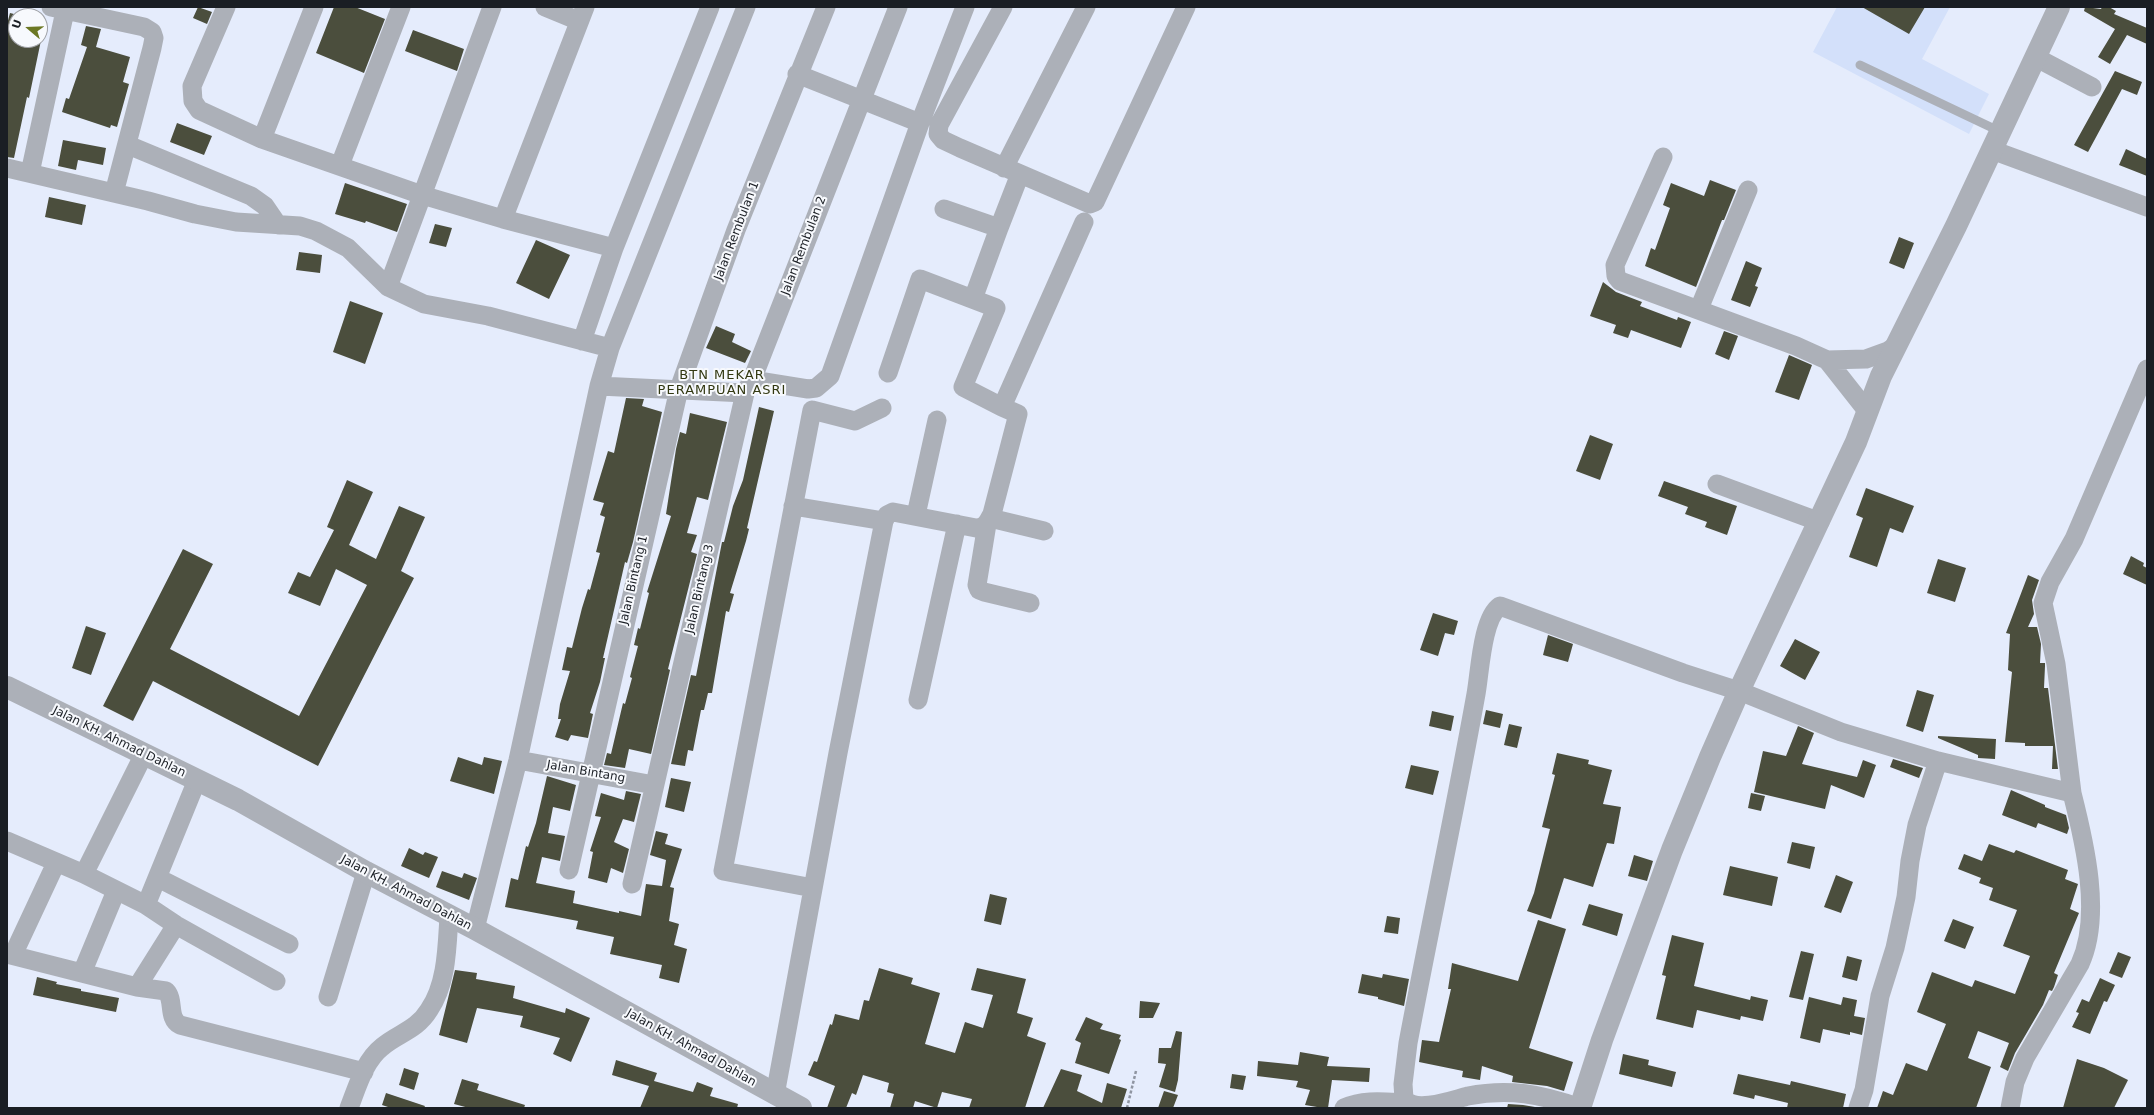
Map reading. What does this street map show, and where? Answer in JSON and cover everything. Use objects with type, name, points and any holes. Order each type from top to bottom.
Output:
[{"type":"street","points":[[226,7],[192,86],[193,101],[199,110],[262,138],[422,195],[503,219],[614,248]]},
{"type":"street","points":[[262,138],[314,7]]},
{"type":"street","points":[[340,165],[401,7]]},
{"type":"street","points":[[388,287],[492,7]]},
{"type":"street","points":[[503,219],[582,14],[544,7]]},
{"type":"street","points":[[582,341],[614,248],[710,7]]},
{"type":"street","points":[[475,929],[518,760],[599,386],[610,348],[746,7]]},
{"type":"street","name":"Jalan Rembulan 1","points":[[679,389],[736,230],[797,74],[826,7]]},
{"type":"street","name":"Jalan Rembulan 2","points":[[748,387],[898,7]]},
{"type":"street","points":[[599,386],[679,389],[748,387],[808,389],[816,388],[823,384],[830,376],[920,123],[965,7]]},
{"type":"street","points":[[1003,7],[939,125],[938,134],[943,140],[1090,204],[1095,202],[1186,7]]},
{"type":"street","points":[[973,299],[999,228],[1012,171],[1086,7]]},
{"type":"street","points":[[1344,1108],[1354,1103],[1372,1101],[1407,1103],[1426,1106],[1494,1092],[1512,1091],[1539,1096],[1580,1108],[1605,1033],[1672,850],[1739,691],[1820,522],[1856,442],[1881,376],[1997,141],[2059,7]]},
{"type":"street","points":[[30,174],[58,9],[144,27],[152,32],[154,38],[128,145],[114,193]]},
{"type":"street","points":[[2035,57],[2092,87]]},
{"type":"street","points":[[797,74],[920,123]]},
{"type":"street","points":[[1997,141],[2147,207]]},
{"type":"street","points":[[128,145],[251,196],[265,206],[278,225]]},
{"type":"street","points":[[1663,157],[1616,265],[1616,276],[1620,281],[1699,309],[1827,360],[1866,359],[1888,351],[1897,345]]},
{"type":"street","points":[[7,168],[195,214],[236,222],[300,226],[330,237],[348,248],[388,287],[424,304],[488,316],[610,348]]},
{"type":"street","points":[[1699,309],[1748,190]]},
{"type":"street","points":[[944,209],[999,228]]},
{"type":"street","points":[[1002,407],[1084,222]]},
{"type":"street","points":[[888,373],[920,279],[996,308],[963,387],[1018,414],[989,521],[977,585],[979,590],[984,592],[1030,603]]},
{"type":"street","points":[[1827,360],[1868,412]]},
{"type":"street","points":[[2010,1108],[2019,1071],[2087,949],[2092,913],[2079,821],[2072,793],[2056,664],[2043,604],[2050,582],[2074,539],[2147,368]]},
{"type":"street","name":"Jalan Bintang 3","points":[[632,884],[654,784],[748,387]]},
{"type":"street","name":"Jalan Bintang 1","points":[[569,870],[590,772],[679,389]]},
{"type":"street","points":[[813,888],[723,871],[812,410],[855,421],[882,408]]},
{"type":"street","points":[[916,515],[937,420]]},
{"type":"street","points":[[1717,484],[1820,522]]},
{"type":"street","points":[[793,506],[884,522]]},
{"type":"street","points":[[776,1095],[813,888],[884,522],[887,515],[892,512],[916,515],[982,528],[989,521]]},
{"type":"street","points":[[989,521],[1044,531]]},
{"type":"street","points":[[918,700],[957,524]]},
{"type":"street","points":[[1407,1103],[1404,1099],[1404,1084],[1408,1043],[1467,743],[1485,641],[1490,619],[1495,610],[1500,606],[1508,607],[1590,640],[1739,691],[1841,732],[1938,761],[2072,793]]},
{"type":"street","name":"Jalan KH. Ahmad Dahlan","points":[[7,687],[238,800],[366,872],[475,929],[801,1108]]},
{"type":"street","points":[[84,874],[144,754]]},
{"type":"street","name":"Jalan Bintang","points":[[518,760],[654,784]]},
{"type":"street","points":[[1858,1108],[1864,1090],[1879,1002],[1895,948],[1906,897],[1910,861],[1917,825],[1938,761]]},
{"type":"street","points":[[146,905],[197,780]]},
{"type":"street","points":[[7,841],[84,874],[146,905],[176,925],[276,981]]},
{"type":"street","points":[[56,863],[10,955],[137,987],[166,992],[168,994],[173,1018],[180,1025],[364,1072]]},
{"type":"street","points":[[328,998],[366,872]]},
{"type":"street","points":[[158,878],[288,944]]},
{"type":"street","points":[[82,973],[116,891]]},
{"type":"street","points":[[349,1108],[364,1072],[382,1047],[404,1034],[422,1020],[430,1010],[439,991],[449,916]]},
{"type":"street","points":[[137,987],[176,925]]},
{"type":"lane","points":[[1860,65],[1997,141]]},
{"type":"path","points":[[1127,1108],[1136,1071]]},
{"type":"shaded area","points":[[1837,7],[1950,7],[1922,59],[1989,94],[1969,134],[1813,52]]},
{"type":"building","points":[[198,7],[212,12],[207,24],[193,18]]},
{"type":"building","points":[[334,7],[355,7],[385,19],[364,73],[316,53]]},
{"type":"building","points":[[1862,7],[1925,7],[1909,34]]},
{"type":"building","points":[[2085,7],[2101,9],[2102,7],[2109,7],[2116,11],[2114,14],[2147,28],[2147,44],[2127,35],[2110,64],[2098,57],[2115,29],[2084,11]]},
{"type":"building","points":[[8,20],[8,48],[39,48],[14,158],[7,157]]},
{"type":"building","points":[[86,26],[101,29],[96,47],[130,57],[123,82],[129,84],[117,127],[111,125],[110,128],[62,112],[66,98],[69,99],[87,47],[81,45]]},
{"type":"building","points":[[413,30],[464,49],[457,71],[405,51]]},
{"type":"building","points":[[2115,71],[2142,82],[2137,95],[2122,89],[2088,152],[2074,145]]},
{"type":"building","points":[[177,123],[212,136],[204,155],[170,142]]},
{"type":"building","points":[[63,140],[106,148],[103,165],[78,160],[76,170],[58,166]]},
{"type":"building","points":[[2126,149],[2147,159],[2147,176],[2119,165]]},
{"type":"building","points":[[1710,180],[1736,190],[1724,220],[1722,220],[1696,287],[1645,266],[1651,248],[1655,250],[1670,208],[1663,205],[1671,183],[1704,196]]},
{"type":"building","points":[[345,183],[407,204],[397,232],[366,221],[365,223],[335,214]]},
{"type":"building","points":[[49,197],[86,205],[82,225],[45,217]]},
{"type":"building","points":[[435,224],[452,228],[446,247],[429,243]]},
{"type":"building","points":[[1899,237],[1914,243],[1904,269],[1889,263]]},
{"type":"building","points":[[536,240],[570,255],[549,299],[516,283]]},
{"type":"building","points":[[299,252],[322,255],[320,273],[296,270]]},
{"type":"building","points":[[1746,261],[1762,268],[1755,286],[1758,287],[1750,307],[1731,300]]},
{"type":"building","points":[[1603,282],[1616,292],[1642,302],[1640,306],[1677,320],[1678,317],[1691,322],[1681,348],[1631,330],[1628,338],[1613,333],[1616,325],[1590,316]]},
{"type":"building","points":[[350,301],[383,313],[365,364],[333,352]]},
{"type":"building","points":[[716,326],[735,334],[732,342],[751,351],[745,363],[706,348]]},
{"type":"building","points":[[1724,331],[1738,336],[1729,360],[1715,354]]},
{"type":"building","points":[[1789,355],[1812,365],[1799,400],[1775,392]]},
{"type":"building","points":[[626,398],[644,399],[642,406],[662,412],[633,542],[627,563],[625,562],[603,658],[605,658],[600,682],[590,713],[593,714],[588,738],[571,735],[568,741],[555,737],[561,719],[558,719],[560,704],[570,671],[562,670],[567,647],[572,648],[582,608],[588,589],[590,590],[600,553],[596,552],[605,517],[600,515],[604,503],[593,500],[608,451],[614,453]]},
{"type":"building","points":[[759,407],[774,411],[747,528],[749,529],[730,593],[734,594],[729,612],[726,611],[712,693],[708,693],[704,710],[701,710],[693,751],[688,750],[685,766],[671,764],[691,675],[696,676],[722,542],[724,542],[733,506],[743,480]]},
{"type":"building","points":[[690,413],[727,422],[708,500],[697,497],[687,533],[697,535],[691,552],[697,554],[668,669],[670,670],[651,754],[629,749],[625,768],[604,765],[607,753],[611,754],[623,703],[625,704],[632,678],[630,677],[638,646],[634,645],[638,628],[640,629],[649,593],[647,592],[671,516],[666,514],[676,449],[680,432],[686,434]]},
{"type":"building","points":[[1590,435],[1613,444],[1600,480],[1576,471]]},
{"type":"building","points":[[347,480],[373,492],[349,545],[376,559],[399,506],[425,517],[401,571],[414,578],[318,766],[153,681],[133,721],[103,706],[183,549],[213,564],[170,649],[299,716],[367,585],[336,569],[320,606],[288,593],[298,572],[310,577],[334,530],[327,527]]},
{"type":"building","points":[[1664,481],[1737,506],[1727,535],[1705,527],[1707,522],[1685,514],[1688,507],[1658,496]]},
{"type":"building","points":[[1866,488],[1914,506],[1903,533],[1890,528],[1877,567],[1849,557],[1863,518],[1856,515]]},
{"type":"building","points":[[2131,556],[2144,563],[2143,566],[2147,568],[2147,585],[2123,574]]},
{"type":"building","points":[[1938,559],[1966,568],[1955,602],[1927,593]]},
{"type":"building","points":[[2028,575],[2039,580],[2032,600],[2034,614],[2028,627],[2037,627],[2041,644],[2040,663],[2045,663],[2044,688],[2048,688],[2058,769],[2052,769],[2053,746],[2025,746],[2025,743],[2005,742],[2012,672],[2008,670],[2010,634],[2006,633]]},
{"type":"building","points":[[1433,613],[1458,621],[1454,635],[1445,633],[1438,656],[1420,650]]},
{"type":"building","points":[[86,626],[106,633],[91,675],[72,668]]},
{"type":"building","points":[[1548,635],[1573,644],[1568,662],[1543,655]]},
{"type":"building","points":[[1795,639],[1820,652],[1805,680],[1780,666]]},
{"type":"building","points":[[1917,690],[1934,695],[1923,732],[1906,726]]},
{"type":"building","points":[[1486,710],[1503,714],[1500,728],[1483,724]]},
{"type":"building","points":[[1432,711],[1454,716],[1451,731],[1429,726]]},
{"type":"building","points":[[1509,724],[1522,727],[1517,748],[1504,745]]},
{"type":"building","points":[[1798,726],[1814,733],[1802,764],[1857,777],[1863,760],[1876,765],[1864,798],[1831,785],[1825,809],[1754,792],[1763,751],[1786,756]]},
{"type":"building","points":[[1938,736],[1996,739],[1995,759],[1978,758],[1978,755],[1938,738]]},
{"type":"building","points":[[1557,753],[1589,760],[1588,764],[1612,770],[1603,804],[1621,807],[1614,844],[1607,843],[1593,887],[1564,878],[1551,919],[1527,911],[1534,893],[1550,829],[1542,827],[1555,775],[1552,774]]},
{"type":"building","points":[[458,757],[482,765],[484,757],[502,761],[494,794],[450,781]]},
{"type":"building","points":[[1893,759],[1923,768],[1919,778],[1890,767]]},
{"type":"building","points":[[1411,765],[1439,771],[1433,795],[1405,788]]},
{"type":"building","points":[[547,776],[576,785],[570,811],[553,807],[548,833],[565,836],[560,861],[542,857],[536,883],[575,891],[573,903],[641,916],[646,884],[662,886],[666,860],[650,855],[656,831],[668,834],[665,844],[682,849],[670,887],[674,888],[669,921],[679,924],[674,945],[687,949],[679,983],[659,978],[662,965],[610,954],[614,937],[576,929],[578,921],[505,907],[511,878],[518,880],[526,846],[528,847],[536,823]]},
{"type":"building","points":[[671,778],[691,782],[684,812],[665,807]]},
{"type":"building","points":[[2011,790],[2045,805],[2045,807],[2066,815],[2069,828],[2067,834],[2038,823],[2036,828],[2002,815]]},
{"type":"building","points":[[626,791],[641,794],[634,822],[623,819],[614,842],[629,849],[623,873],[611,868],[607,883],[588,878],[593,852],[590,851],[601,817],[595,816],[601,793],[624,800]]},
{"type":"building","points":[[1751,793],[1765,796],[1761,811],[1748,808]]},
{"type":"building","points":[[1792,842],[1815,847],[1810,869],[1787,863]]},
{"type":"building","points":[[1989,844],[2014,853],[2016,850],[2068,870],[2065,879],[2078,884],[2070,909],[2079,913],[2054,973],[2058,975],[2054,987],[2052,991],[2049,990],[2043,1005],[2015,1053],[2008,1071],[2000,1067],[2009,1043],[1978,1031],[1968,1058],[1991,1067],[1976,1108],[1877,1108],[1883,1091],[1893,1095],[1906,1063],[1927,1071],[1946,1024],[1917,1012],[1932,972],[1972,987],[1975,980],[2015,994],[2030,956],[2003,946],[2017,910],[1989,900],[1993,888],[1979,883],[1981,878],[1958,869],[1964,854],[1982,861]]},
{"type":"building","points":[[409,848],[423,855],[425,852],[438,857],[429,878],[401,866]]},
{"type":"building","points":[[1634,855],[1653,861],[1647,881],[1628,876]]},
{"type":"building","points":[[1730,866],[1778,877],[1772,906],[1723,895]]},
{"type":"building","points":[[442,871],[462,878],[464,873],[477,878],[469,900],[436,887]]},
{"type":"building","points":[[1836,875],[1853,882],[1841,913],[1824,907]]},
{"type":"building","points":[[990,894],[1007,898],[1001,925],[984,921]]},
{"type":"building","points":[[1589,904],[1623,914],[1617,936],[1582,925]]},
{"type":"building","points":[[1387,916],[1400,918],[1398,934],[1384,932]]},
{"type":"building","points":[[1953,919],[1974,927],[1965,949],[1944,941]]},
{"type":"building","points":[[1538,920],[1566,929],[1529,1048],[1573,1062],[1564,1091],[1547,1086],[1512,1082],[1513,1076],[1482,1066],[1480,1080],[1462,1077],[1463,1071],[1419,1062],[1422,1040],[1439,1042],[1451,989],[1448,989],[1452,963],[1518,981]]},
{"type":"building","points":[[1672,935],[1704,943],[1694,986],[1750,1000],[1751,996],[1768,1000],[1763,1021],[1741,1016],[1740,1020],[1697,1010],[1693,1028],[1656,1019],[1666,976],[1662,975]]},
{"type":"building","points":[[1801,951],[1814,954],[1803,1000],[1789,997]]},
{"type":"building","points":[[2118,952],[2131,957],[2122,978],[2109,973]]},
{"type":"building","points":[[1847,956],[1862,960],[1857,981],[1842,977]]},
{"type":"building","points":[[879,968],[913,978],[911,984],[940,993],[925,1044],[955,1053],[965,1022],[983,1028],[993,995],[971,990],[977,968],[1026,979],[1017,1013],[1033,1018],[1027,1036],[1046,1043],[1025,1108],[969,1108],[972,1099],[942,1092],[937,1108],[915,1101],[913,1108],[890,1108],[894,1094],[887,1092],[889,1083],[863,1075],[856,1095],[852,1093],[846,1108],[827,1108],[835,1086],[808,1075],[814,1061],[817,1062],[835,1014],[859,1020],[864,1000],[869,1001]]},
{"type":"building","points":[[455,970],[477,973],[476,979],[515,986],[513,998],[565,1013],[566,1008],[590,1018],[571,1062],[553,1054],[560,1038],[520,1027],[523,1016],[477,1008],[467,1043],[439,1035]]},
{"type":"building","points":[[1362,974],[1382,978],[1383,974],[1409,979],[1404,1006],[1378,999],[1378,997],[1358,993]]},
{"type":"building","points":[[37,977],[57,982],[56,984],[81,989],[81,991],[119,998],[116,1012],[33,995]]},
{"type":"building","points":[[2100,978],[2115,985],[2107,1002],[2104,1001],[2090,1034],[2072,1027],[2079,1013],[2076,1012],[2082,999],[2089,1002]]},
{"type":"building","points":[[1809,997],[1841,1005],[1843,997],[1857,1000],[1854,1016],[1865,1018],[1862,1035],[1850,1032],[1850,1035],[1823,1029],[1820,1043],[1800,1038]]},
{"type":"building","points":[[1140,1001],[1160,1003],[1153,1018],[1139,1018]]},
{"type":"building","points":[[1086,1017],[1103,1024],[1100,1029],[1121,1035],[1119,1039],[1121,1040],[1109,1074],[1075,1063],[1081,1043],[1075,1040]]},
{"type":"building","points":[[1176,1031],[1182,1032],[1178,1080],[1175,1092],[1159,1087],[1166,1064],[1158,1063],[1159,1048],[1171,1048]]},
{"type":"building","points":[[1300,1052],[1329,1057],[1327,1066],[1370,1068],[1369,1082],[1332,1080],[1328,1108],[1323,1108],[1305,1105],[1310,1090],[1296,1087],[1298,1081],[1257,1076],[1258,1061],[1298,1065]]},
{"type":"building","points":[[1623,1054],[1649,1060],[1648,1065],[1676,1072],[1672,1087],[1619,1074]]},
{"type":"building","points":[[2077,1059],[2104,1068],[2128,1080],[2114,1108],[2063,1108]]},
{"type":"building","points":[[616,1060],[657,1073],[654,1081],[693,1092],[697,1082],[713,1088],[710,1096],[738,1104],[737,1108],[640,1108],[649,1086],[612,1075]]},
{"type":"building","points":[[404,1068],[419,1073],[414,1090],[399,1085]]},
{"type":"building","points":[[1061,1069],[1082,1075],[1077,1091],[1102,1103],[1107,1083],[1127,1089],[1121,1108],[1043,1108]]},
{"type":"building","points":[[1232,1074],[1246,1076],[1243,1090],[1230,1088]]},
{"type":"building","points":[[1738,1074],[1790,1085],[1791,1081],[1846,1094],[1843,1108],[1787,1108],[1788,1103],[1755,1095],[1754,1099],[1733,1094]]},
{"type":"building","points":[[462,1079],[479,1084],[477,1090],[525,1105],[524,1108],[469,1108],[454,1104]]},
{"type":"building","points":[[1164,1091],[1178,1095],[1173,1108],[1158,1108]]},
{"type":"building","points":[[386,1093],[425,1106],[424,1108],[391,1108],[382,1105]]},
{"type":"building","points":[[1508,1104],[1523,1105],[1541,1108],[1507,1108]]},
{"type":"district","name":"BTN MEKAR PERAMPUAN ASRI","points":[[722,384]]}]
